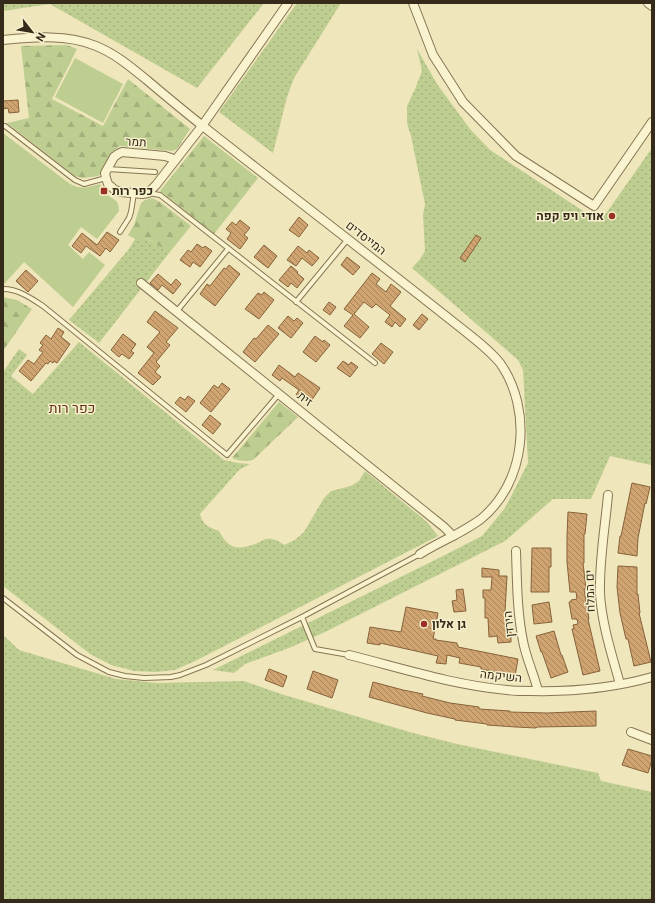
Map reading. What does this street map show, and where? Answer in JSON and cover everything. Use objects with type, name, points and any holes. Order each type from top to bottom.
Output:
[{"type":"street","points":[[107,169],[105,173],[108,184],[115,190],[142,194],[148,193],[156,185],[202,126],[288,3]]},
{"type":"street","points":[[412,3],[433,55],[463,102],[516,156],[594,206],[652,122]]},
{"type":"street","points":[[648,3],[652,6]]},
{"type":"street","name":"המייסדים","points":[[3,40],[31,37],[79,40],[95,45],[112,54],[127,64],[202,126],[486,348],[500,363],[514,392],[518,411],[520,440],[519,454],[507,488],[481,519],[472,526],[420,554]]},
{"type":"street","name":"תמר","points":[[107,169],[114,157],[122,152],[165,156],[175,161]]},
{"type":"street","name":"זית","points":[[141,282],[444,527],[453,536]]},
{"type":"street","name":"ים המלח","points":[[608,495],[600,574],[600,594],[603,619],[620,684]]},
{"type":"street","name":"הירדן","points":[[516,551],[522,639],[538,691]]},
{"type":"street","name":"השיקמה","points":[[349,655],[474,686],[508,690],[588,690],[652,677]]},
{"type":"street","points":[[631,732],[652,740]]},
{"type":"lane","points":[[3,126],[5,126],[75,180],[84,184],[106,178]]},
{"type":"lane","points":[[107,169],[155,172]]},
{"type":"lane","points":[[120,232],[129,218],[134,193]]},
{"type":"lane","points":[[148,193],[160,195],[375,363]]},
{"type":"lane","points":[[296,302],[348,239]]},
{"type":"lane","points":[[177,311],[228,248]]},
{"type":"lane","points":[[3,289],[18,292],[32,298],[43,306],[227,455],[279,394]]},
{"type":"lane","points":[[3,598],[77,655],[109,672],[125,676],[144,678],[171,677],[206,665],[302,617],[420,554]]},
{"type":"lane","points":[[302,617],[315,649],[349,655]]},
{"type":"green space","points":[[3,3],[264,3],[197,88],[50,4],[3,11]]},
{"type":"green space","points":[[297,3],[341,3],[294,78],[287,97],[273,153],[219,112]]},
{"type":"green space","points":[[67,45],[77,49],[52,99],[103,126],[128,79],[190,129],[177,149],[172,151],[120,146],[110,155],[99,176],[83,178],[75,176],[7,123],[29,118],[21,46]]},
{"type":"green space","points":[[417,49],[437,84],[470,129],[490,150],[600,222],[652,148],[652,463],[651,465],[610,456],[591,499],[553,499],[505,541],[325,632],[289,648],[245,664],[234,673],[213,670],[482,536],[505,508],[528,463],[523,370],[518,360],[412,268],[425,251],[423,215],[425,204],[407,123],[407,106],[422,71]]},
{"type":"green space","points":[[75,58],[123,84],[103,123],[55,97]]},
{"type":"green space","points":[[3,133],[70,184],[74,186],[88,187],[100,184],[105,193],[118,204],[119,211],[97,239],[81,227],[68,245],[83,259],[89,252],[105,265],[73,307],[24,262],[5,283],[3,283]]},
{"type":"green space","points":[[204,136],[258,178],[214,234],[160,191]]},
{"type":"green space","points":[[152,198],[160,202],[191,226],[169,253],[149,240],[140,238],[135,239],[128,235],[134,225],[141,203]]},
{"type":"green space","points":[[141,238],[153,242],[169,253],[99,343],[69,320],[129,249],[135,239]]},
{"type":"green space","points":[[3,297],[17,300],[32,309],[3,351]]},
{"type":"green space","points":[[79,342],[224,460],[250,464],[239,470],[200,514],[204,523],[219,531],[222,537],[229,544],[243,547],[256,544],[265,539],[271,539],[284,545],[295,540],[304,532],[324,498],[331,491],[351,486],[359,481],[365,471],[427,522],[438,536],[175,670],[156,672],[134,671],[111,665],[90,654],[3,586],[3,372],[19,349],[27,355],[11,376],[33,394]]},
{"type":"green space","points":[[279,402],[298,417],[253,460],[242,461],[232,458]]},
{"type":"green space","points":[[3,635],[19,650],[116,679],[157,683],[244,681],[281,694],[413,733],[457,744],[598,773],[601,781],[652,792],[652,900],[3,900]]},
{"type":"building","points":[[18,100],[19,112],[9,113],[8,108],[3,109],[3,101]]},
{"type":"building","points":[[299,217],[308,225],[299,237],[289,230]]},
{"type":"building","points":[[240,220],[250,228],[244,235],[248,238],[240,249],[227,239],[231,233],[226,229],[232,222],[236,225]]},
{"type":"building","points":[[107,232],[119,240],[110,252],[106,248],[100,256],[86,246],[81,253],[72,246],[82,233],[97,245]]},
{"type":"building","points":[[476,235],[481,238],[465,262],[460,258]]},
{"type":"building","points":[[197,244],[203,248],[205,246],[212,251],[200,267],[193,262],[190,267],[180,260],[188,250],[191,252]]},
{"type":"building","points":[[264,245],[277,256],[268,268],[254,257]]},
{"type":"building","points":[[298,246],[307,253],[309,250],[319,258],[312,266],[302,258],[296,266],[287,260]]},
{"type":"building","points":[[347,257],[360,267],[353,275],[341,265]]},
{"type":"building","points":[[229,265],[240,274],[215,306],[200,294],[207,284],[210,286],[224,268],[226,269]]},
{"type":"building","points":[[291,266],[304,279],[297,288],[291,283],[288,287],[279,280]]},
{"type":"building","points":[[26,270],[38,281],[28,292],[16,281]]},
{"type":"building","points":[[372,273],[380,279],[376,284],[386,292],[391,284],[401,292],[390,306],[406,319],[400,327],[395,322],[392,327],[385,322],[390,315],[376,304],[372,308],[364,302],[354,314],[369,327],[360,338],[344,326],[353,315],[344,309]]},
{"type":"building","points":[[158,274],[171,285],[176,279],[181,284],[173,294],[162,285],[158,290],[150,283]]},
{"type":"building","points":[[264,292],[274,300],[259,319],[245,309],[258,293],[262,295]]},
{"type":"building","points":[[329,302],[336,307],[330,315],[323,310]]},
{"type":"building","points":[[155,311],[178,328],[166,342],[170,345],[156,362],[160,366],[155,372],[161,377],[153,385],[138,373],[154,353],[147,347],[160,332],[147,322]]},
{"type":"building","points":[[422,314],[428,319],[419,330],[413,325]]},
{"type":"building","points":[[288,316],[294,321],[297,318],[303,323],[291,338],[278,328]]},
{"type":"building","points":[[268,325],[279,334],[255,362],[243,352],[254,338],[256,339]]},
{"type":"building","points":[[58,328],[64,332],[61,337],[70,344],[57,363],[50,361],[48,364],[46,363],[31,381],[19,371],[28,360],[34,364],[43,352],[39,350],[43,345],[40,343],[46,335],[51,339]]},
{"type":"building","points":[[123,334],[136,344],[131,351],[134,353],[129,359],[122,354],[119,357],[111,350]]},
{"type":"building","points":[[315,336],[323,342],[324,340],[330,345],[316,362],[303,352]]},
{"type":"building","points":[[381,343],[393,352],[384,364],[372,354]]},
{"type":"building","points":[[343,361],[349,365],[351,362],[358,367],[350,377],[337,368]]},
{"type":"building","points":[[279,365],[295,377],[298,373],[320,388],[309,404],[296,395],[299,390],[282,378],[280,381],[272,375]]},
{"type":"building","points":[[222,383],[230,389],[211,412],[200,403],[214,385],[218,388]]},
{"type":"building","points":[[188,396],[195,401],[186,412],[175,403],[180,397],[185,400]]},
{"type":"building","points":[[210,415],[221,424],[213,434],[202,425]]},
{"type":"building","points":[[632,483],[650,487],[646,504],[645,503],[638,538],[637,556],[618,553],[620,536]]},
{"type":"building","points":[[568,512],[587,514],[584,534],[583,563],[586,589],[584,589],[588,619],[600,671],[583,675],[572,629],[574,629],[573,625],[578,624],[577,619],[572,619],[569,602],[577,599],[576,592],[570,592],[567,562]]},
{"type":"building","points":[[532,548],[551,548],[549,592],[531,592]]},
{"type":"building","points":[[618,566],[637,567],[639,613],[651,662],[634,666],[620,613],[617,587]]},
{"type":"building","points":[[482,568],[499,570],[499,576],[507,576],[505,612],[507,612],[507,632],[511,632],[511,642],[498,643],[497,636],[489,637],[488,618],[485,618],[485,598],[483,598],[483,590],[491,590],[492,577],[482,577]]},
{"type":"building","points":[[463,589],[466,611],[454,612],[452,601],[457,600],[456,590]]},
{"type":"building","points":[[549,602],[552,622],[534,624],[532,605]]},
{"type":"building","points":[[406,607],[438,613],[433,639],[457,643],[458,647],[518,659],[515,676],[459,663],[460,658],[447,655],[446,664],[436,663],[438,656],[380,643],[380,645],[367,643],[370,627],[401,632]]},
{"type":"building","points":[[554,631],[568,672],[551,678],[536,636]]},
{"type":"building","points":[[269,669],[287,676],[283,687],[265,680]]},
{"type":"building","points":[[313,671],[338,680],[332,698],[307,689]]},
{"type":"building","points":[[373,682],[423,694],[422,696],[450,703],[479,707],[479,709],[547,713],[596,711],[596,726],[536,728],[487,725],[455,720],[369,697]]},
{"type":"building","points":[[628,749],[652,756],[648,773],[622,765]]},
{"type":"place","name":"כפר רות","points":[[104,191]]},
{"type":"place","name":"אודי ויפ קפה","points":[[612,216]]},
{"type":"place","name":"גן אלון","points":[[424,624]]},
{"type":"district","name":"כפר רות","points":[[72,408]]}]
